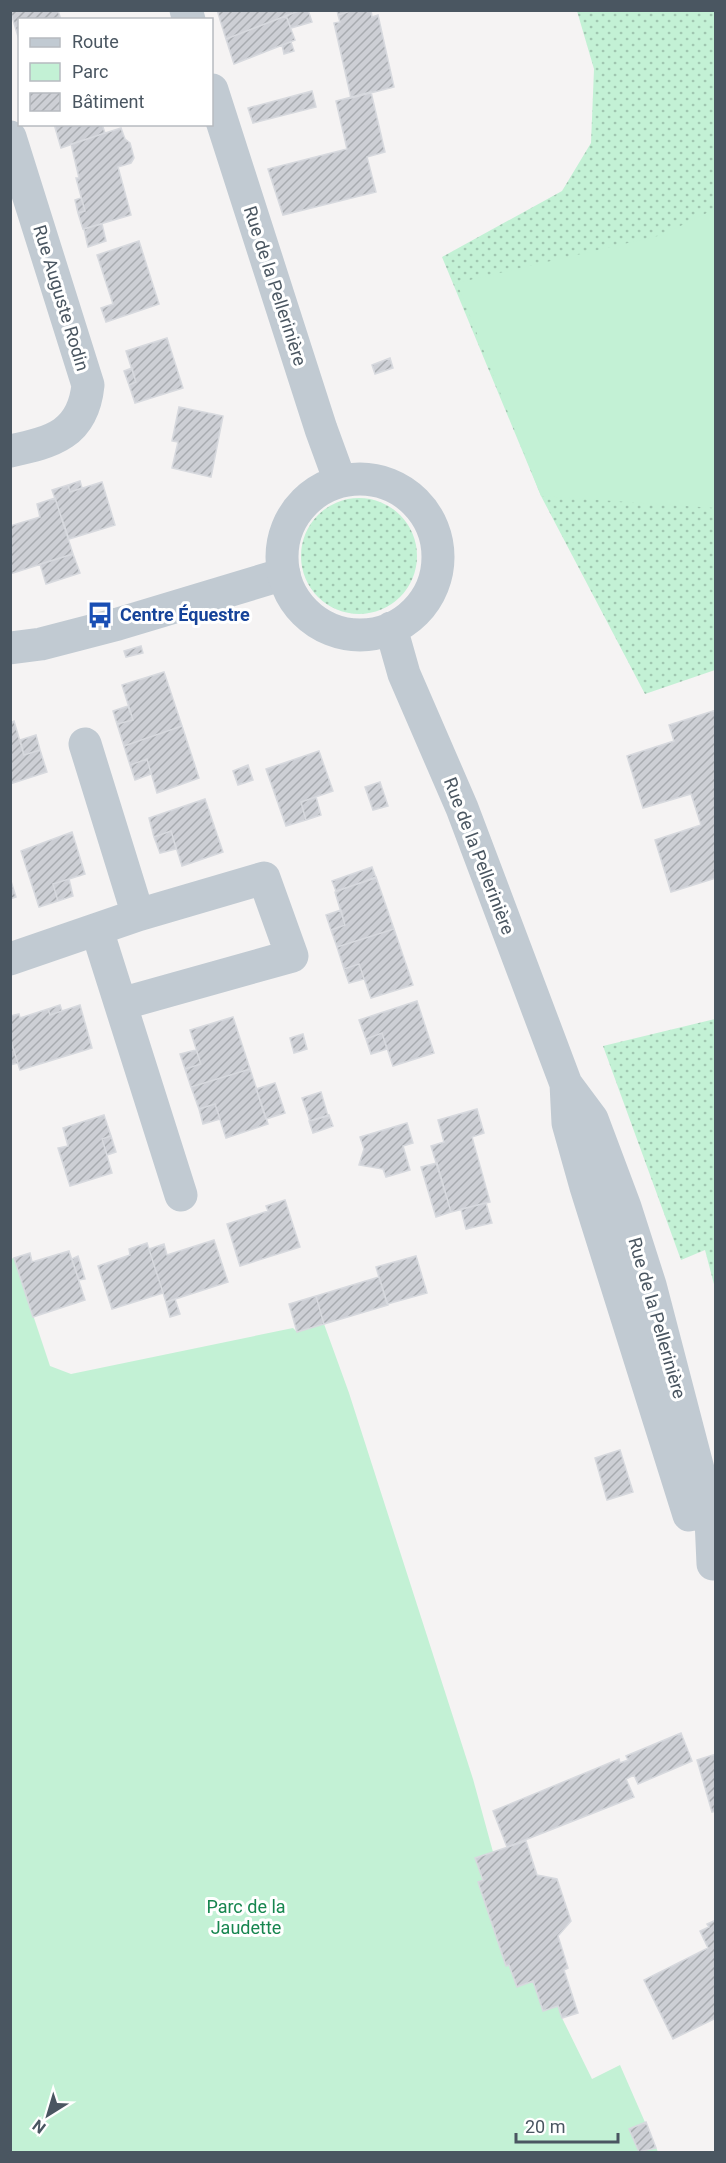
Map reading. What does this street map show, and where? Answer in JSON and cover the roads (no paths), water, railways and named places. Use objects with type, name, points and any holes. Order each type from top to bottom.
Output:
[{"type":"street","name":"Rue de la Pellerinière","points":[[213,93],[317,417],[340,481]]},
{"type":"street","name":"Rue Auguste Rodin","points":[[10,137],[88,385],[86,402],[80,417],[69,430],[55,438],[10,451]]},
{"type":"street","points":[[369,479],[396,488],[419,506],[433,531],[438,560],[431,588],[415,612],[381,632],[360,635],[329,629],[311,618],[297,603],[286,585],[282,564],[283,542],[290,521],[302,503],[310,496],[329,484],[340,481],[369,479]]},
{"type":"street","points":[[10,648],[41,644],[118,624],[284,574]]},
{"type":"street","name":"Rue de la Pellerinière","points":[[391,628],[404,674],[462,808],[566,1084],[592,1119],[625,1207],[650,1285],[711,1519],[714,1569]]},
{"type":"street","points":[[84,744],[138,915]]},
{"type":"street","points":[[10,959],[138,915],[264,878],[292,956],[121,1004]]},
{"type":"street","points":[[97,930],[181,1195]]},
{"type":"place","name":"Centre Équestre","points":[[100,615]]},
{"type":"park label","name":"Parc de la Jaudette","points":[[246,1917]]}]
